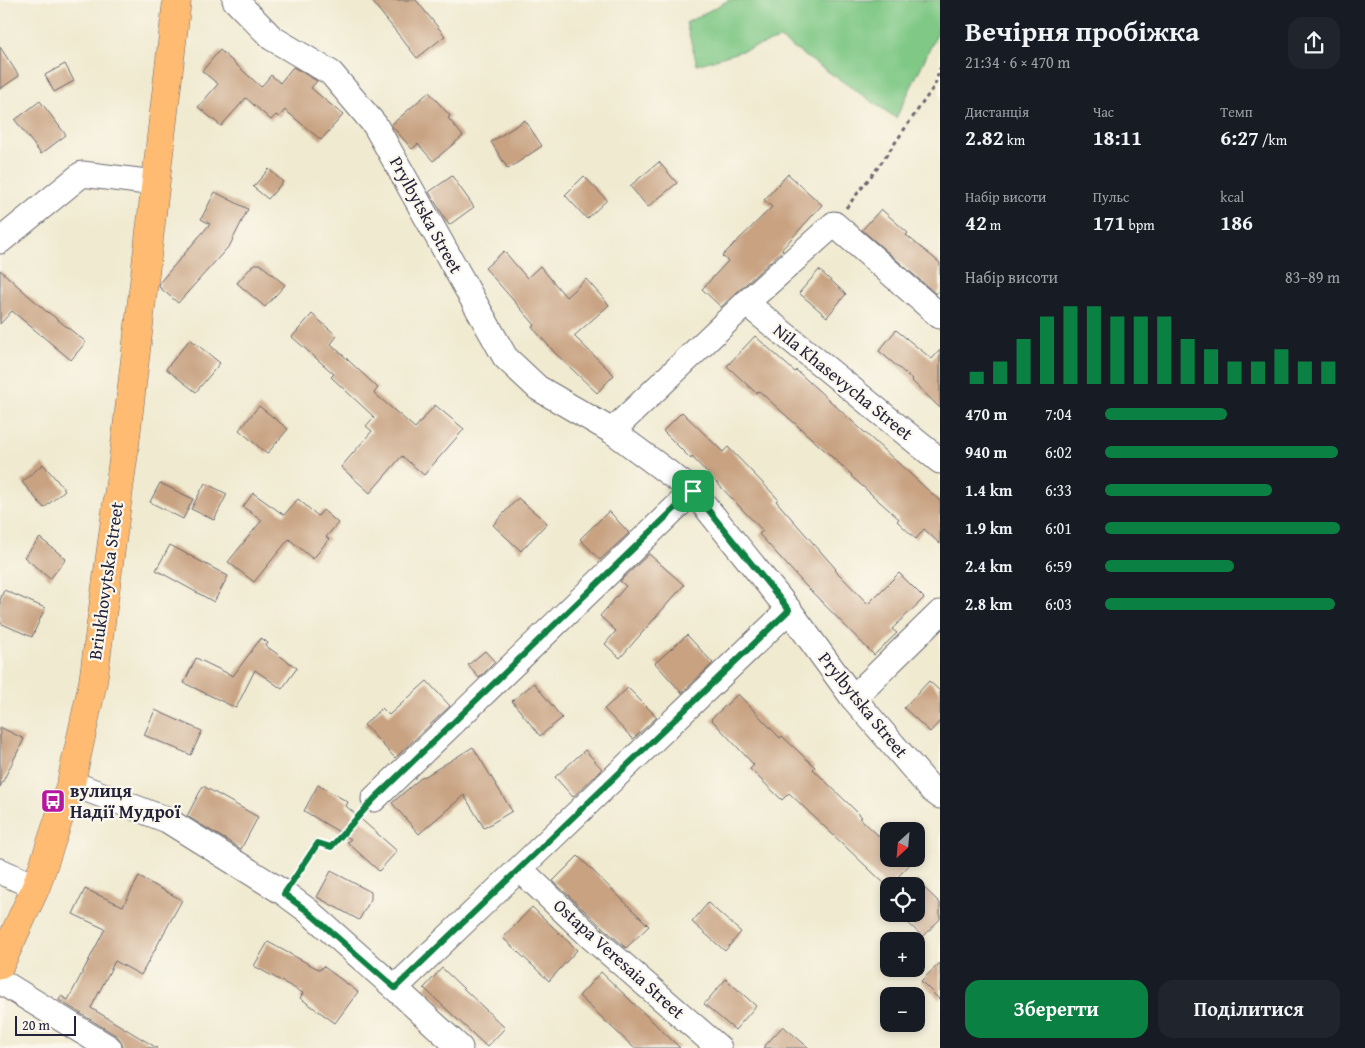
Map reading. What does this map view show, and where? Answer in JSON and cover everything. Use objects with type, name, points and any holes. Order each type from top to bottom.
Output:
[{"type":"main road","name":"Briukhovytska Street","points":[[0,964],[36,887],[71,783],[94,672],[125,445],[177,0]]},
{"type":"street","name":"Prylbytska Street","points":[[235,0],[272,38],[331,73],[375,125],[505,357],[538,388],[612,431],[693,491],[789,610],[853,698],[932,790],[940,796]]},
{"type":"street","points":[[0,241],[82,174],[155,183]]},
{"type":"street","points":[[612,431],[746,303],[834,224],[940,316]]},
{"type":"street","name":"Nila Khasevycha Street","points":[[746,303],[940,461]]},
{"type":"street","points":[[374,799],[693,491]]},
{"type":"street","points":[[395,988],[789,610]]},
{"type":"street","points":[[853,698],[940,613]]},
{"type":"street","points":[[71,783],[167,820],[284,894],[306,910],[460,1048]]},
{"type":"street","name":"Ostapa Veresaia Street","points":[[520,868],[590,936],[719,1048]]},
{"type":"street","points":[[0,871],[36,887]]},
{"type":"street","points":[[0,981],[110,1048]]},
{"type":"path","points":[[834,224],[878,166],[935,85],[940,68]]},
{"type":"path","points":[[284,894],[318,843],[331,847],[374,799]]},
{"type":"green space","points":[[729,0],[940,0],[940,28],[896,118],[780,39],[697,65],[686,23]]},
{"type":"building","points":[[371,0],[416,0],[445,36],[417,58]]},
{"type":"building","points":[[0,47],[19,76],[0,89]]},
{"type":"building","points":[[220,50],[261,87],[271,75],[280,83],[293,67],[317,81],[311,88],[343,115],[321,140],[285,110],[279,117],[276,115],[271,120],[246,98],[221,126],[198,107],[218,84],[202,71]]},
{"type":"building","points":[[65,64],[74,81],[54,92],[45,75]]},
{"type":"building","points":[[429,92],[450,116],[448,118],[463,136],[433,161],[418,144],[412,149],[391,125]]},
{"type":"building","points":[[40,101],[66,135],[41,154],[15,120]]},
{"type":"building","points":[[525,120],[542,146],[508,169],[491,142]]},
{"type":"building","points":[[659,162],[677,183],[648,207],[630,186]]},
{"type":"building","points":[[269,169],[283,182],[268,199],[253,187]]},
{"type":"building","points":[[788,174],[822,205],[783,250],[721,307],[702,289],[728,261],[722,256],[772,207],[764,200]]},
{"type":"building","points":[[452,176],[474,207],[449,225],[429,192]]},
{"type":"building","points":[[584,176],[607,200],[587,219],[565,195]]},
{"type":"building","points":[[215,192],[248,209],[230,245],[178,303],[159,287],[160,282],[210,224],[201,219]]},
{"type":"building","points":[[881,209],[908,233],[906,235],[940,263],[940,289],[936,294],[862,230]]},
{"type":"building","points":[[504,251],[527,278],[540,266],[566,297],[586,279],[609,305],[574,336],[614,375],[597,393],[555,353],[532,327],[535,325],[485,268]]},
{"type":"building","points":[[254,264],[260,264],[285,285],[265,307],[237,283]]},
{"type":"building","points":[[0,270],[48,313],[86,342],[71,360],[12,311],[0,324]]},
{"type":"building","points":[[819,270],[846,294],[827,317],[799,293]]},
{"type":"building","points":[[312,314],[337,336],[331,344],[378,388],[374,393],[415,428],[435,405],[464,429],[424,475],[402,456],[370,493],[341,467],[372,431],[366,426],[374,417],[331,377],[334,374],[292,337]]},
{"type":"building","points":[[896,330],[932,359],[940,350],[940,408],[912,379],[879,351]]},
{"type":"building","points":[[755,336],[795,372],[796,370],[940,501],[940,544],[924,529],[916,539],[897,521],[899,519],[852,475],[759,391],[756,393],[727,366]]},
{"type":"building","points":[[190,339],[220,363],[196,392],[166,369]]},
{"type":"building","points":[[259,406],[288,429],[267,454],[239,430]]},
{"type":"building","points":[[682,412],[723,452],[728,447],[778,499],[776,501],[835,570],[868,604],[899,573],[924,598],[892,629],[897,633],[874,655],[806,586],[759,534],[763,531],[692,457],[691,459],[663,431]]},
{"type":"building","points":[[43,464],[65,490],[44,508],[22,482]]},
{"type":"building","points":[[160,483],[193,499],[183,519],[150,502]]},
{"type":"building","points":[[205,483],[227,494],[214,520],[191,509]]},
{"type":"building","points":[[253,493],[284,515],[298,499],[318,516],[323,510],[338,523],[326,537],[329,539],[313,559],[289,539],[254,582],[228,562],[262,520],[243,507]]},
{"type":"building","points":[[518,498],[547,523],[521,551],[493,525]]},
{"type":"building","points":[[609,511],[629,533],[600,560],[580,539]]},
{"type":"building","points":[[40,538],[66,559],[50,579],[24,557]]},
{"type":"building","points":[[170,545],[228,576],[214,602],[156,570]]},
{"type":"building","points":[[649,554],[684,585],[620,658],[605,644],[616,631],[600,616],[626,586],[620,581]]},
{"type":"building","points":[[4,590],[45,608],[32,637],[0,623],[0,600]]},
{"type":"building","points":[[687,635],[713,663],[682,693],[655,663]]},
{"type":"building","points":[[261,638],[268,643],[266,646],[297,668],[282,689],[255,670],[236,708],[184,683],[196,658],[233,676]]},
{"type":"building","points":[[485,651],[495,662],[479,678],[468,665]]},
{"type":"building","points":[[427,681],[450,706],[395,758],[364,725],[382,708],[389,715]]},
{"type":"building","points":[[929,681],[940,691],[940,721],[930,732],[904,708]]},
{"type":"building","points":[[534,683],[562,718],[540,736],[512,701]]},
{"type":"building","points":[[628,688],[657,717],[633,739],[604,709]]},
{"type":"building","points":[[738,694],[780,738],[782,736],[815,767],[813,769],[880,837],[880,868],[906,868],[898,877],[880,877],[880,879],[789,793],[782,800],[750,769],[754,765],[711,719]]},
{"type":"building","points":[[155,710],[202,731],[191,755],[144,735]]},
{"type":"building","points":[[0,727],[24,739],[0,787]]},
{"type":"building","points":[[473,747],[512,811],[484,828],[464,795],[419,834],[392,803],[423,776]]},
{"type":"building","points":[[585,750],[602,769],[573,797],[555,777]]},
{"type":"building","points":[[318,785],[348,802],[346,806],[397,851],[379,871],[347,842],[351,839],[304,811]]},
{"type":"building","points":[[203,786],[258,817],[241,849],[187,816]]},
{"type":"building","points":[[578,856],[649,926],[626,948],[553,881]]},
{"type":"building","points":[[331,871],[371,892],[371,899],[359,920],[317,897]]},
{"type":"building","points":[[139,877],[182,900],[141,975],[115,961],[91,1008],[157,1048],[123,1048],[117,1036],[59,1000],[61,996],[68,1000],[105,929],[73,914],[85,889],[123,906]]},
{"type":"building","points":[[925,889],[940,903],[940,919],[925,935],[925,932],[918,932],[907,922],[925,922]]},
{"type":"building","points":[[708,903],[741,932],[725,951],[692,922]]},
{"type":"building","points":[[532,907],[577,950],[549,981],[503,938]]},
{"type":"building","points":[[268,942],[320,970],[323,966],[358,992],[335,1023],[300,998],[303,993],[254,966]]},
{"type":"building","points":[[940,963],[940,1000],[921,981]]},
{"type":"building","points":[[442,968],[505,1028],[487,1047],[424,988]]},
{"type":"building","points":[[601,972],[680,1048],[634,1048],[579,996]]},
{"type":"building","points":[[726,979],[756,1006],[735,1030],[704,1004]]},
{"type":"building","points":[[783,1026],[809,1048],[763,1048]]},
{"type":"place","name":"вулиця Надії Мудрої","points":[[53,801]]},
{"type":"route","points":[[693,491],[789,610],[395,988],[306,910],[284,894],[318,843],[331,847],[374,799],[693,491]]}]
